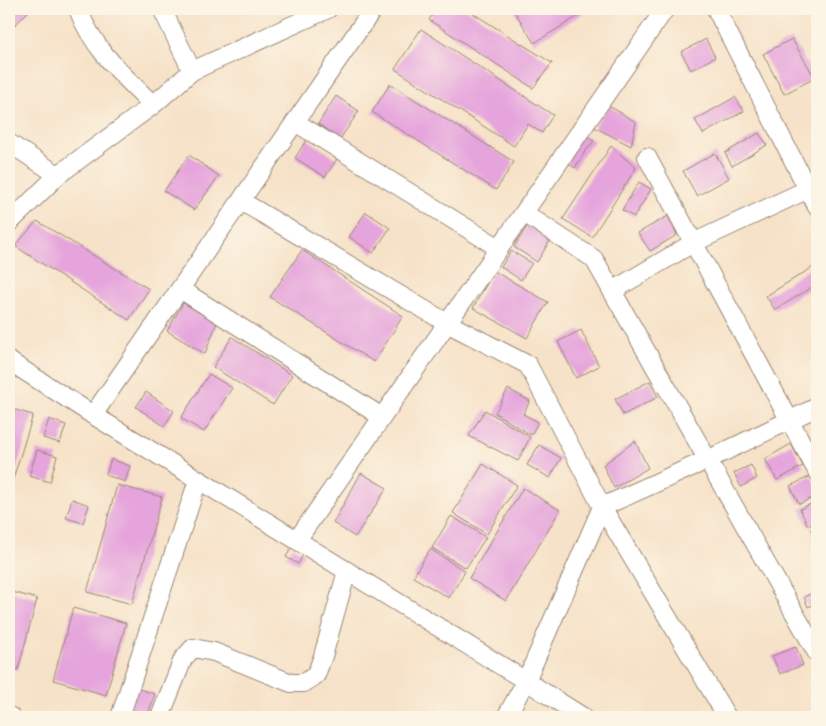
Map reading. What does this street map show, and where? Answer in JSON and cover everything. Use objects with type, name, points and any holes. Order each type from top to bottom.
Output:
[{"type":"street","points":[[78,9],[91,37],[103,54],[153,105]]},
{"type":"street","points":[[162,9],[192,71]]},
{"type":"street","points":[[93,416],[373,9]]},
{"type":"street","points":[[296,540],[665,9]]},
{"type":"street","points":[[716,9],[813,187],[817,207]]},
{"type":"street","points":[[9,223],[58,176],[153,105],[192,71],[320,10]]},
{"type":"street","points":[[295,122],[499,248]]},
{"type":"street","points":[[9,143],[58,176]]},
{"type":"street","points":[[647,157],[817,470]]},
{"type":"street","points":[[612,291],[693,243],[813,187]]},
{"type":"street","points":[[241,201],[447,323],[528,365],[602,507],[727,717]]},
{"type":"street","points":[[524,213],[594,259],[817,653]]},
{"type":"street","points":[[180,289],[382,417]]},
{"type":"street","points":[[9,361],[93,416],[526,680],[582,717]]},
{"type":"street","points":[[506,717],[526,680],[602,507],[708,460],[817,407]]},
{"type":"street","points":[[120,717],[198,480]]},
{"type":"street","points":[[160,717],[183,659],[193,648],[214,652],[291,682],[304,683],[316,675],[347,571]]},
{"type":"building","points":[[9,9],[31,9],[15,25],[9,18]]},
{"type":"building","points":[[436,9],[466,9],[552,63],[533,88],[429,20]]},
{"type":"building","points":[[513,9],[590,9],[534,43]]},
{"type":"building","points":[[421,29],[553,115],[542,133],[528,124],[514,146],[395,69]]},
{"type":"building","points":[[706,39],[715,57],[691,70],[681,52]]},
{"type":"building","points":[[792,39],[815,78],[784,94],[763,54]]},
{"type":"building","points":[[390,84],[514,162],[496,190],[372,112]]},
{"type":"building","points":[[336,96],[359,111],[340,139],[318,124]]},
{"type":"building","points":[[735,97],[744,111],[703,134],[695,120]]},
{"type":"building","points":[[609,106],[636,122],[631,146],[594,127]]},
{"type":"building","points":[[581,133],[594,141],[575,168],[564,161]]},
{"type":"building","points":[[759,133],[767,145],[732,166],[725,153]]},
{"type":"building","points":[[307,139],[337,159],[325,177],[295,158]]},
{"type":"building","points":[[611,146],[636,168],[592,237],[563,219]]},
{"type":"building","points":[[715,153],[729,178],[697,196],[683,171]]},
{"type":"building","points":[[189,155],[219,176],[194,210],[164,191]]},
{"type":"building","points":[[639,182],[651,189],[634,217],[622,210]]},
{"type":"building","points":[[366,212],[390,228],[373,253],[349,237]]},
{"type":"building","points":[[668,216],[677,235],[650,251],[638,233]]},
{"type":"building","points":[[37,221],[149,289],[129,320],[15,246]]},
{"type":"building","points":[[528,225],[551,239],[537,262],[514,247]]},
{"type":"building","points":[[302,250],[403,316],[374,362],[270,297]]},
{"type":"building","points":[[511,251],[532,263],[521,280],[501,267]]},
{"type":"building","points":[[813,267],[817,274],[817,284],[775,310],[766,296]]},
{"type":"building","points":[[494,271],[548,302],[527,338],[473,308]]},
{"type":"building","points":[[183,303],[217,322],[205,354],[167,331]]},
{"type":"building","points":[[581,330],[599,366],[576,378],[558,342]]},
{"type":"building","points":[[232,337],[292,375],[273,405],[213,367]]},
{"type":"building","points":[[209,374],[232,388],[204,432],[181,418]]},
{"type":"building","points":[[650,381],[658,397],[623,415],[615,399]]},
{"type":"building","points":[[508,389],[530,401],[523,414],[538,422],[531,435],[495,413]]},
{"type":"building","points":[[146,392],[174,411],[164,426],[136,407]]},
{"type":"building","points":[[9,408],[33,415],[9,492]]},
{"type":"building","points":[[485,410],[530,437],[518,461],[469,436]]},
{"type":"building","points":[[49,419],[66,425],[60,443],[43,438]]},
{"type":"building","points":[[635,441],[648,468],[614,488],[603,465]]},
{"type":"building","points":[[791,444],[803,466],[777,480],[765,459]]},
{"type":"building","points":[[539,445],[561,458],[550,478],[527,465]]},
{"type":"building","points":[[37,450],[57,456],[50,482],[29,476]]},
{"type":"building","points":[[111,459],[130,466],[125,482],[106,475]]},
{"type":"building","points":[[483,464],[517,485],[487,534],[453,513]]},
{"type":"building","points":[[751,465],[757,478],[741,487],[734,473]]},
{"type":"building","points":[[361,473],[387,488],[355,537],[333,523]]},
{"type":"building","points":[[811,476],[817,489],[817,496],[799,504],[790,486]]},
{"type":"building","points":[[117,485],[162,497],[132,604],[87,592]]},
{"type":"building","points":[[523,488],[560,510],[506,601],[469,578]]},
{"type":"building","points":[[72,499],[89,505],[83,523],[66,518]]},
{"type":"building","points":[[817,501],[817,522],[808,526],[800,509]]},
{"type":"building","points":[[451,516],[486,537],[466,568],[432,548]]},
{"type":"building","points":[[817,526],[817,542],[811,529]]},
{"type":"building","points":[[292,547],[304,553],[298,564],[286,557]]},
{"type":"building","points":[[430,549],[465,571],[449,598],[413,577]]},
{"type":"building","points":[[9,591],[37,599],[18,670],[9,667]]},
{"type":"building","points":[[817,591],[817,603],[808,607],[804,597]]},
{"type":"building","points":[[73,608],[126,623],[106,695],[53,680]]},
{"type":"building","points":[[796,647],[803,665],[780,674],[772,656]]},
{"type":"building","points":[[136,688],[155,694],[147,717],[127,717]]}]
